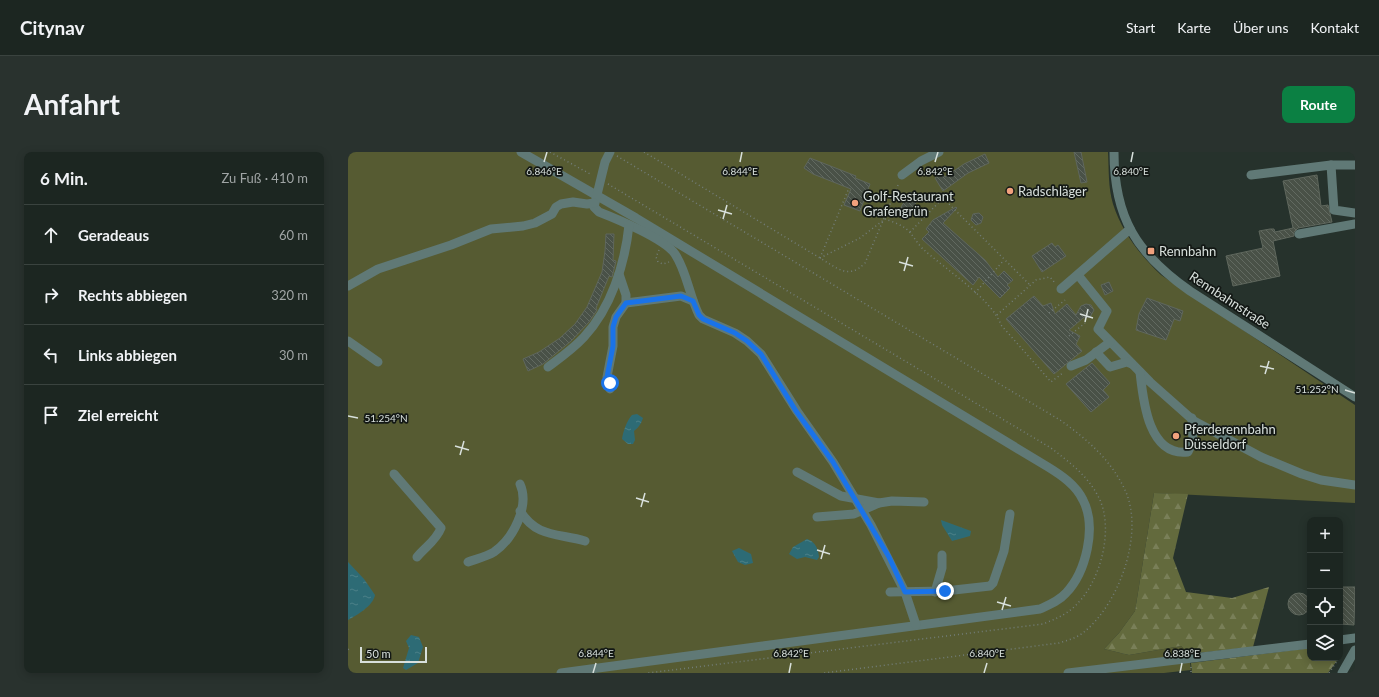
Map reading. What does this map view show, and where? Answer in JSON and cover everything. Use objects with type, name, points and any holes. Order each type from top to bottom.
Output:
[{"type":"street","points":[[522,152],[594,199],[792,311],[1048,466],[1063,476],[1074,488],[1083,500],[1087,513],[1088,542],[1077,577],[1066,594],[1049,606],[1040,609],[561,673]]},
{"type":"street","points":[[610,152],[605,162],[594,199],[594,207],[599,212],[655,238],[674,252],[684,271],[699,315],[703,319],[735,333],[747,341],[761,354],[855,499],[889,557],[905,592],[916,625]]},
{"type":"street","points":[[902,175],[921,161],[939,152]]},
{"type":"street","name":"Rennbahnstraße","points":[[1114,152],[1120,204],[1130,229],[1153,262],[1169,276],[1355,397]]},
{"type":"street","points":[[1251,175],[1331,165],[1355,165]]},
{"type":"street","points":[[1331,165],[1334,210],[1355,213]]},
{"type":"street","points":[[348,286],[378,269],[451,245],[491,229],[523,226],[535,223],[552,214],[556,207],[561,204],[573,202],[587,204],[594,199]]},
{"type":"street","points":[[1298,234],[1355,224]]},
{"type":"street","points":[[548,367],[584,337],[600,314],[619,274],[627,244],[629,225]]},
{"type":"street","points":[[1061,289],[1130,229]]},
{"type":"street","points":[[610,390],[607,377],[613,346],[613,327],[616,317],[626,303],[626,295],[619,274]]},
{"type":"street","points":[[1078,275],[1107,311],[1098,329],[1140,372],[1192,418],[1261,457],[1302,474],[1320,480],[1355,485]]},
{"type":"street","points":[[626,303],[681,296],[693,301]]},
{"type":"street","points":[[348,341],[378,362]]},
{"type":"street","points":[[1071,366],[1086,360],[1110,342]]},
{"type":"street","points":[[1096,352],[1110,366],[1127,362],[1132,364]]},
{"type":"street","points":[[1140,372],[1143,401],[1151,430],[1165,446],[1174,451],[1188,452],[1193,441],[1192,418]]},
{"type":"street","points":[[797,472],[841,496],[879,503]]},
{"type":"street","points":[[394,474],[441,528],[433,543],[426,547],[417,557]]},
{"type":"street","points":[[468,562],[489,555],[503,544],[517,524],[524,502],[524,492],[520,484]]},
{"type":"street","points":[[816,517],[844,516],[861,511],[879,503],[892,501],[924,502]]},
{"type":"street","points":[[520,511],[528,522],[537,529],[549,534],[585,541]]},
{"type":"street","points":[[890,592],[936,592],[990,586],[993,582],[1004,552],[1010,514]]},
{"type":"street","points":[[936,592],[942,568],[942,555]]},
{"type":"street","points":[[1343,640],[1355,638]]},
{"type":"street","points":[[1068,673],[1307,644]]},
{"type":"street","points":[[1342,673],[1355,650]]},
{"type":"path","points":[[610,152],[1060,420],[1082,436],[1106,458],[1126,492],[1130,505],[1131,532],[1130,546],[1122,578],[1117,590],[1102,614],[1076,638],[1059,644],[824,673]]},
{"type":"path","points":[[644,152],[843,271],[854,271],[860,268],[869,255],[902,175]]},
{"type":"path","points":[[820,258],[849,188]]},
{"type":"path","points":[[910,232],[943,198],[1030,285]]},
{"type":"path","points":[[820,258],[860,238],[885,218]]},
{"type":"path","points":[[885,218],[900,225],[910,232],[921,247],[986,301],[998,315],[1002,325],[1051,382],[1071,366]]},
{"type":"path","points":[[975,293],[1005,260]]},
{"type":"path","points":[[998,315],[1036,280],[1050,277],[1061,289]]},
{"type":"path","points":[[1049,313],[1065,300]]},
{"type":"path","points":[[1069,336],[1085,323]]},
{"type":"path","points":[[648,673],[1032,626],[1055,619]]},
{"type":"path","points":[[1329,673],[1338,661]]},
{"type":"green space","points":[[348,152],[1108,152],[1110,192],[1113,204],[1121,224],[1132,242],[1153,267],[1161,275],[1355,405],[1355,503],[1154,493],[1135,611],[1119,633],[1104,649],[1129,655],[1181,646],[1189,654],[1191,670],[1164,673],[348,673]]},
{"type":"green space","points":[[1154,493],[1188,494],[1173,558],[1186,592],[1232,598],[1269,587],[1253,647],[1189,654],[1181,646],[1129,655],[1104,649],[1119,633],[1135,611]]},
{"type":"green space","points":[[1307,648],[1307,661],[1337,661],[1328,673],[1192,673],[1191,663]]},
{"type":"water","points":[[637,414],[643,418],[640,425],[634,431],[635,440],[633,444],[628,444],[622,439],[624,430],[630,417]]},
{"type":"water","points":[[941,520],[971,531],[970,536],[952,541],[942,525]]},
{"type":"water","points":[[807,539],[813,542],[816,546],[819,557],[817,560],[805,557],[797,559],[789,554],[793,547]]},
{"type":"water","points":[[739,548],[751,554],[753,563],[745,565],[738,562],[732,551]]},
{"type":"water","points":[[348,562],[364,579],[375,595],[374,599],[368,606],[348,620]]},
{"type":"water","points":[[411,635],[419,637],[423,647],[418,663],[406,670],[403,668],[409,648],[406,641]]},
{"type":"building","points":[[1074,152],[1081,152],[1087,182],[1081,183]]},
{"type":"building","points":[[985,154],[989,163],[968,173],[943,191],[935,178],[942,173],[945,177],[964,164]]},
{"type":"building","points":[[810,158],[856,176],[855,178],[870,184],[860,211],[844,205],[851,189],[813,174],[804,168]]},
{"type":"building","points":[[1317,175],[1321,206],[1328,205],[1332,222],[1298,228],[1294,232],[1294,236],[1273,241],[1280,276],[1233,286],[1226,256],[1263,248],[1259,231],[1274,229],[1275,232],[1293,228],[1283,181]]},
{"type":"building","points":[[910,192],[919,198],[905,219],[897,214]]},
{"type":"building","points":[[956,207],[957,208],[943,223],[985,260],[998,277],[1004,271],[1013,280],[1007,285],[1010,288],[1000,298],[979,277],[973,285],[922,239],[929,232],[926,229],[933,220]]},
{"type":"building","points":[[979,213],[983,217],[981,223],[976,225],[971,220],[973,214]]},
{"type":"building","points":[[606,234],[614,234],[613,260],[616,261],[612,277],[609,276],[596,308],[597,310],[589,322],[571,341],[543,364],[528,371],[523,359],[539,352],[560,338],[575,324],[587,307],[602,272]]},
{"type":"building","points":[[1052,243],[1055,247],[1058,245],[1066,256],[1042,272],[1032,256]]},
{"type":"building","points":[[1109,282],[1113,291],[1105,295],[1101,285]]},
{"type":"building","points":[[1034,296],[1043,306],[1051,303],[1055,314],[1067,304],[1076,315],[1081,306],[1086,304],[1091,305],[1094,310],[1090,317],[1083,318],[1069,330],[1080,336],[1076,344],[1082,351],[1054,374],[1006,319]]},
{"type":"building","points":[[1147,298],[1183,311],[1180,321],[1174,319],[1166,340],[1136,330],[1139,314]]},
{"type":"building","points":[[1092,363],[1110,383],[1103,390],[1109,397],[1091,412],[1066,384]]},
{"type":"building","points":[[1343,587],[1355,587],[1354,625],[1343,624]]},
{"type":"building","points":[[1299,593],[1307,596],[1307,612],[1299,615],[1291,612],[1288,604],[1291,596]]},
{"type":"place","name":"Radschläger","points":[[1010,191]]},
{"type":"place","name":"Golf-Restaurant Grafengrün","points":[[855,203]]},
{"type":"place","name":"Rennbahn","points":[[1151,251]]},
{"type":"place","name":"Pferderennbahn Düsseldorf","points":[[1176,436]]},
{"type":"route","points":[[610,383],[607,377],[613,346],[613,327],[616,317],[626,303],[681,296],[693,301],[699,315],[703,319],[735,333],[747,341],[761,354],[781,383],[796,411],[833,462],[889,557],[905,592],[945,591]]}]
